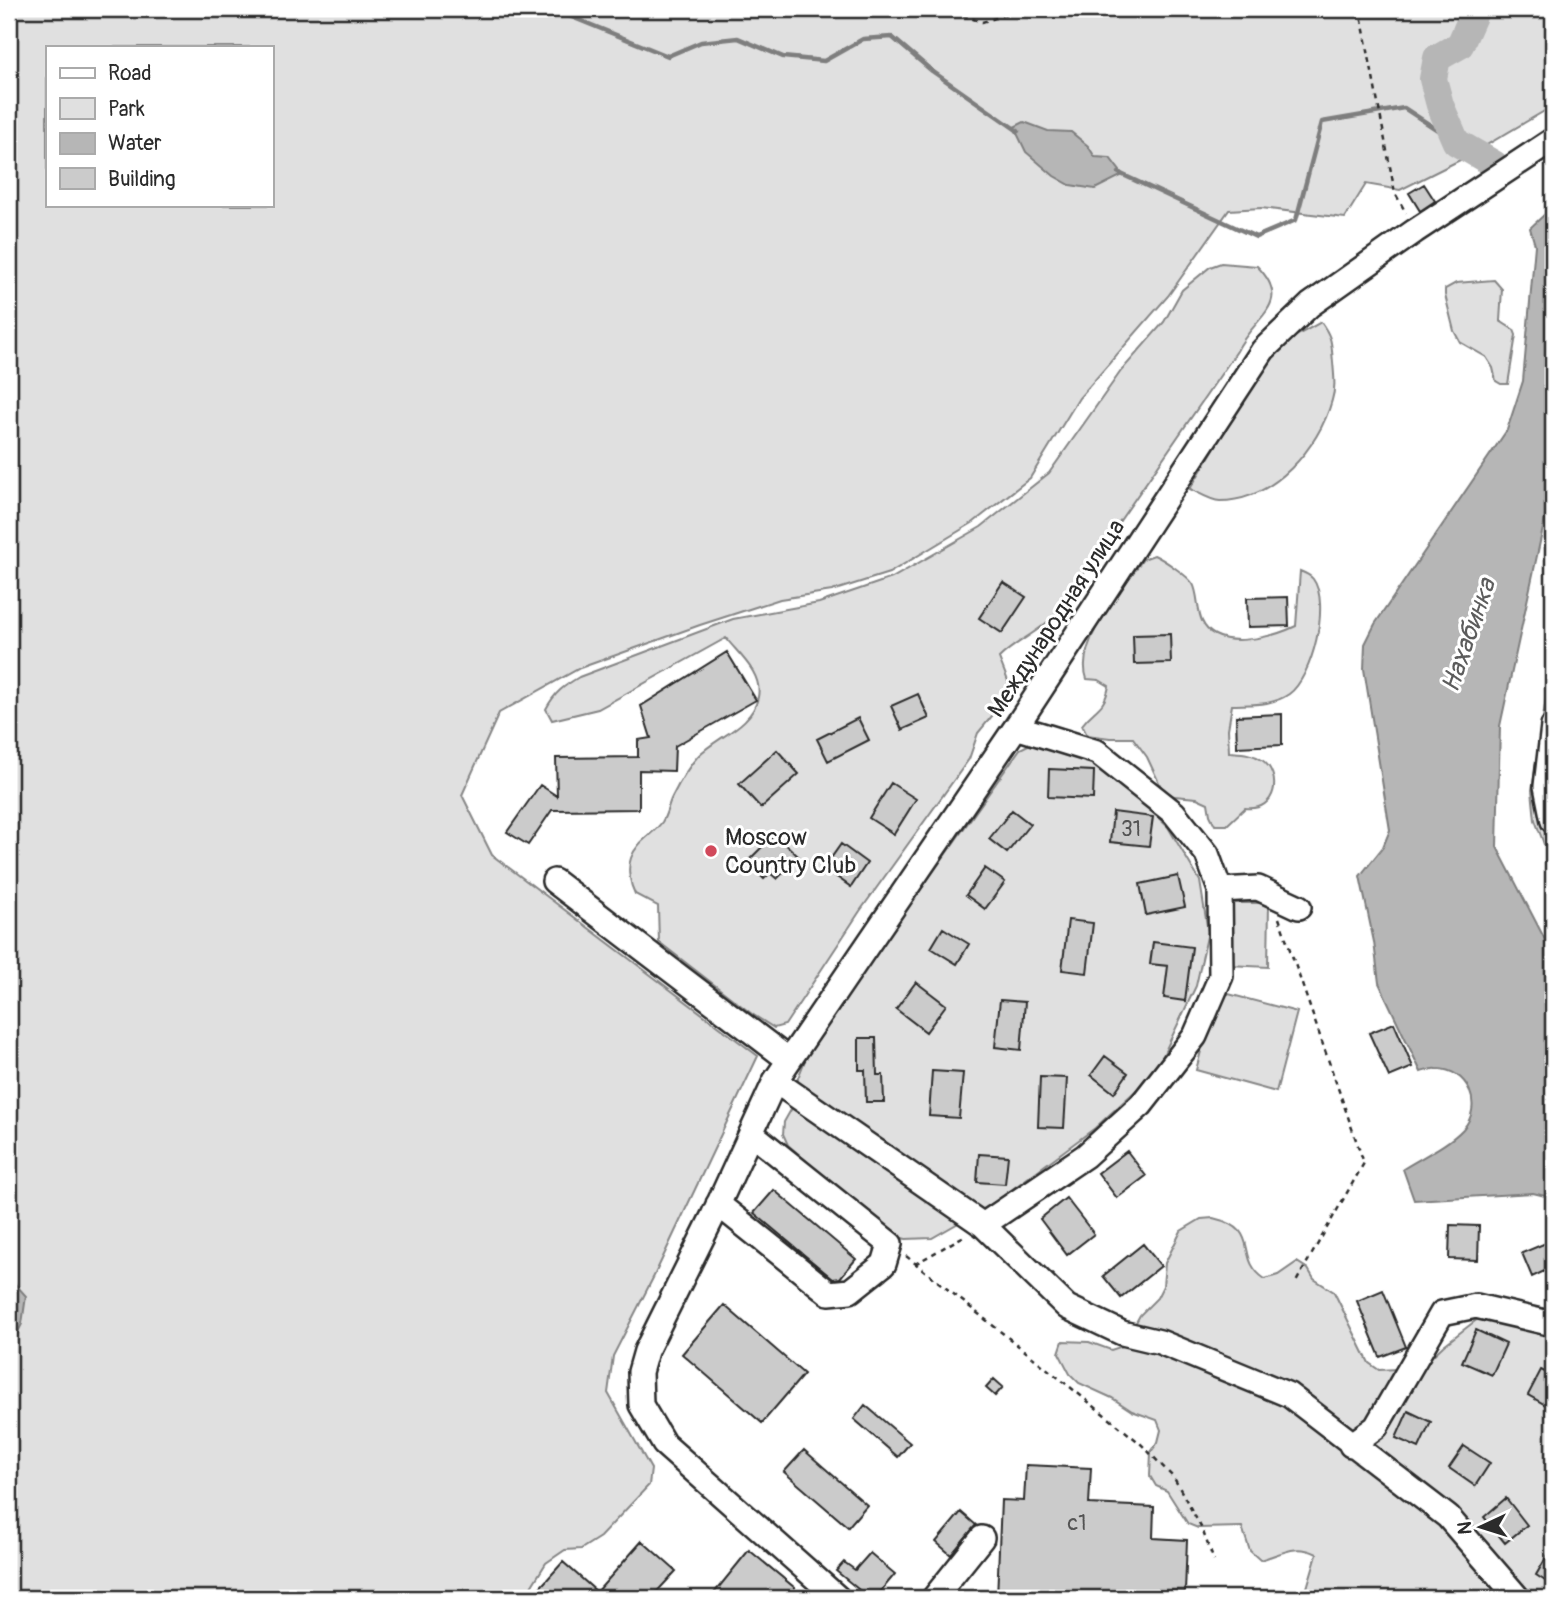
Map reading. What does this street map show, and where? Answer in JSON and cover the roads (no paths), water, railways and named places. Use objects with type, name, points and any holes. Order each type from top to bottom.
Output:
[{"type":"street","name":"Международная улица","points":[[838,1598],[664,1444],[641,1405],[640,1372],[646,1351],[775,1081],[1016,727],[1263,350],[1310,305],[1419,228],[1553,140]]},
{"type":"street","points":[[1553,726],[1546,786],[1553,821]]},
{"type":"street","points":[[983,1225],[1086,1156],[1141,1105],[1195,1036],[1221,976],[1220,890],[1206,854],[1174,813],[1097,752],[1016,727]]},
{"type":"street","points":[[554,880],[789,1060]]},
{"type":"street","points":[[1220,890],[1258,888],[1299,906]]},
{"type":"street","points":[[775,1081],[983,1225],[1067,1307],[1122,1333],[1160,1342],[1289,1395],[1448,1517],[1518,1598]]},
{"type":"street","points":[[718,1204],[829,1293],[850,1291],[884,1264],[890,1244],[751,1133]]},
{"type":"street","points":[[1352,1445],[1376,1427],[1442,1313],[1476,1306],[1553,1324]]},
{"type":"street","points":[[934,1598],[982,1538]]},
{"type":"water","points":[[1024,122],[1048,131],[1071,132],[1088,146],[1095,157],[1110,158],[1123,175],[1095,189],[1070,185],[1054,176],[1026,152],[1014,127]]},
{"type":"water","points":[[1545,214],[1553,225],[1553,482],[1500,726],[1497,847],[1553,955],[1553,1198],[1533,1193],[1414,1200],[1403,1169],[1442,1146],[1463,1129],[1469,1120],[1472,1100],[1470,1090],[1457,1075],[1435,1069],[1421,1072],[1379,983],[1374,942],[1360,876],[1383,847],[1390,830],[1364,669],[1365,644],[1375,624],[1507,430],[1523,381],[1535,245],[1530,228]]},
{"type":"water","points":[[9,1277],[26,1296],[22,1324],[9,1350]]},
{"type":"waterway","points":[[552,9],[668,56],[701,42],[738,38],[783,57],[824,61],[863,39],[892,37],[932,71],[1018,131]]},
{"type":"waterway","name":"Нахабинка","points":[[1476,9],[1460,45],[1437,58],[1433,79],[1440,105],[1456,142],[1494,164]]},
{"type":"waterway","points":[[1119,173],[1256,237],[1296,220],[1322,122],[1404,108],[1456,142]]},
{"type":"place","name":"Moscow Country Club","points":[[711,851]]}]
